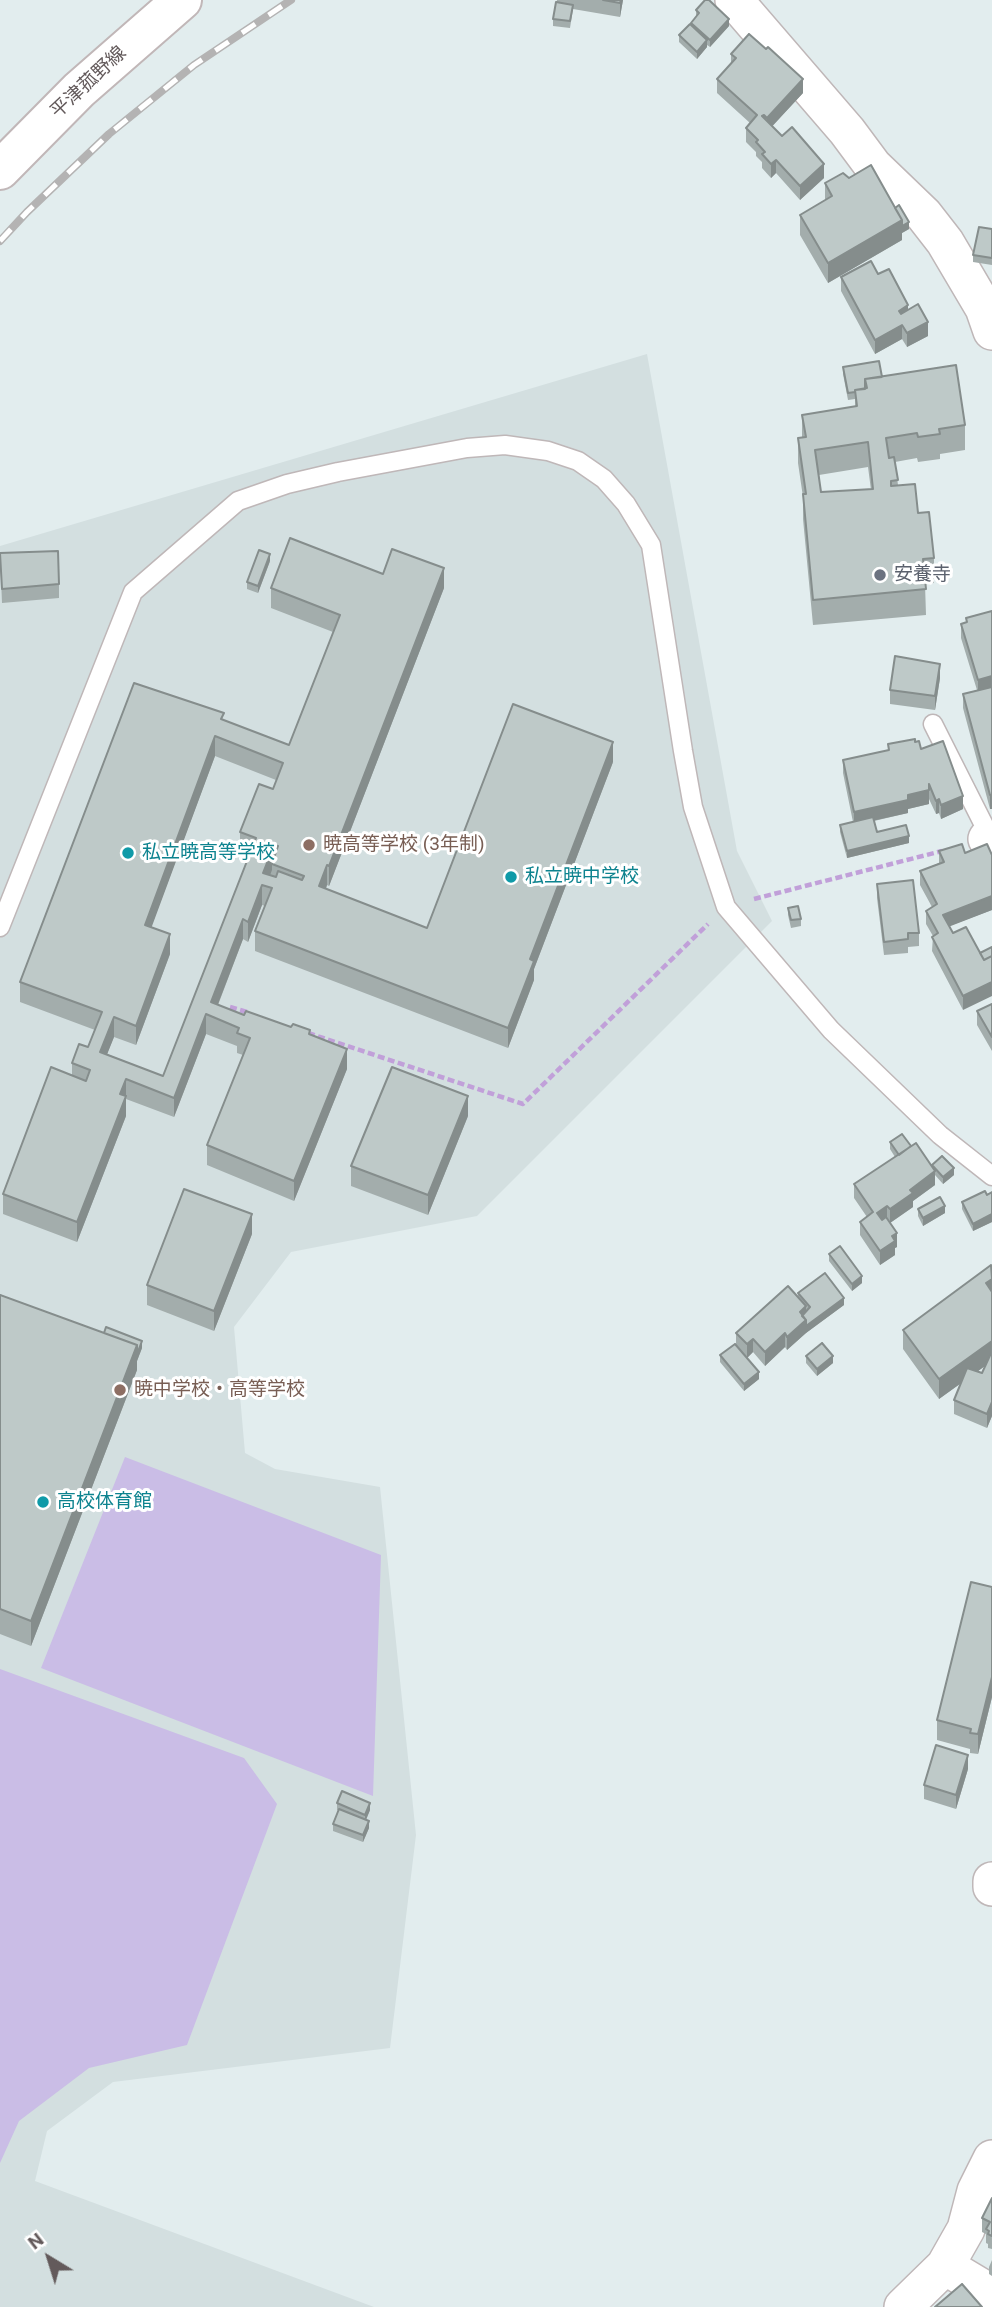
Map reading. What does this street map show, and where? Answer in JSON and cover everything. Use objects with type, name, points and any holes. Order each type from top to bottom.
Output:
[{"type":"main road","name":"平津菰野線","points":[[0,170],[79,90],[182,0]]},
{"type":"street","points":[[734,0],[847,131],[873,166],[924,215],[945,242],[984,308],[992,331]]},
{"type":"street","points":[[992,1881],[992,1887]]},
{"type":"street","points":[[903,2307],[946,2266],[966,2230],[976,2191],[992,2159]]},
{"type":"street","points":[[946,2266],[992,2294]]},
{"type":"lane","points":[[0,927],[133,592],[238,501],[246,498],[338,472],[467,448],[505,445],[548,451],[578,461],[604,479],[626,505],[651,544],[693,807],[726,907],[831,1030],[940,1135],[992,1176]]},
{"type":"lane","points":[[933,724],[991,840]]},
{"type":"path","points":[[777,893],[991,840]]},
{"type":"path","points":[[307,1032],[523,1104],[726,907]]},
{"type":"path","points":[[230,1007],[256,1015]]},
{"type":"shaded area","name":"暁中学校・高等学校","points":[[647,354],[737,851],[772,921],[477,1216],[291,1252],[234,1327],[245,1453],[275,1469],[380,1487],[416,1835],[390,2048],[113,2082],[47,2131],[35,2181],[374,2307],[0,2307],[0,546]]},
{"type":"shaded area","points":[[125,1457],[381,1555],[373,1796],[41,1668]]},
{"type":"shaded area","points":[[0,1669],[244,1758],[277,1804],[187,2045],[89,2068],[19,2121],[0,2163]]},
{"type":"building","points":[[705,0],[709,0],[729,19],[710,40],[691,23],[699,13],[696,10]]},
{"type":"building","points":[[556,2],[573,5],[570,21],[553,19]]},
{"type":"building","points":[[690,24],[707,40],[697,52],[679,35]]},
{"type":"building","points":[[749,34],[766,49],[768,47],[803,79],[767,118],[762,116],[782,136],[792,127],[824,164],[800,186],[776,160],[771,164],[762,154],[765,152],[756,142],[758,140],[746,128],[757,115],[717,79],[736,58],[731,54]]},
{"type":"building","points":[[871,165],[902,220],[828,263],[800,215],[832,196],[825,183],[843,173],[849,178]]},
{"type":"building","points":[[899,205],[909,222],[902,226],[902,220],[895,208]]},
{"type":"building","points":[[979,227],[992,229],[992,258],[973,255]]},
{"type":"building","points":[[871,261],[878,274],[889,269],[908,305],[899,311],[901,314],[918,304],[928,322],[907,333],[902,325],[875,340],[841,277]]},
{"type":"building","points":[[879,361],[882,377],[865,379],[865,389],[848,393],[843,367]]},
{"type":"building","points":[[956,365],[965,425],[939,429],[940,434],[918,437],[917,433],[886,438],[889,458],[894,457],[898,480],[891,481],[891,486],[915,484],[918,513],[929,512],[934,558],[923,559],[926,589],[813,600],[803,494],[806,494],[798,438],[806,437],[802,415],[857,406],[855,390],[867,388],[865,379]],"holes":[[[868,442],[873,489],[821,492],[815,450]]]},
{"type":"building","points":[[290,538],[383,574],[392,549],[444,568],[319,886],[427,928],[513,704],[613,742],[530,959],[534,961],[508,1028],[255,931],[272,888],[262,885],[248,922],[243,919],[211,1002],[244,1015],[246,1011],[291,1027],[293,1024],[310,1030],[309,1034],[347,1049],[294,1181],[207,1145],[250,1038],[237,1033],[239,1028],[206,1014],[174,1098],[126,1079],[120,1094],[126,1096],[77,1222],[3,1194],[51,1067],[86,1081],[90,1070],[72,1063],[79,1044],[88,1047],[102,1012],[20,982],[134,683],[224,713],[221,719],[289,745],[340,615],[271,588]],"holes":[[[215,736],[283,763],[273,789],[259,784],[240,832],[256,838],[163,1076],[100,1052],[114,1017],[136,1026],[170,934],[145,925]],[[274,845],[278,846],[272,864],[304,876],[302,880],[278,871],[276,877],[263,873]]]},
{"type":"building","points":[[259,550],[270,554],[258,586],[247,582]]},
{"type":"building","points":[[58,551],[59,584],[2,589],[0,553]]},
{"type":"building","points":[[992,611],[992,676],[978,680],[961,624],[967,622],[966,618]]},
{"type":"building","points":[[895,656],[940,664],[935,696],[890,690]]},
{"type":"building","points":[[992,687],[992,795],[990,795],[963,694]]},
{"type":"building","points":[[915,739],[915,742],[919,741],[921,749],[943,741],[963,796],[941,805],[939,799],[936,801],[929,784],[929,790],[908,795],[908,800],[854,812],[843,760],[889,750],[888,744]]},
{"type":"building","points":[[873,817],[877,832],[906,825],[909,836],[847,851],[840,825]]},
{"type":"building","points":[[962,844],[965,853],[987,844],[992,855],[992,896],[943,915],[953,933],[966,927],[984,960],[992,956],[992,982],[963,996],[932,937],[938,933],[926,911],[937,904],[920,871],[944,862],[939,851]]},
{"type":"building","points":[[913,880],[919,933],[908,933],[908,939],[884,942],[877,884]]},
{"type":"building","points":[[798,906],[801,919],[791,920],[788,908]]},
{"type":"building","points":[[992,947],[992,956],[984,960],[980,953]]},
{"type":"building","points":[[992,1004],[992,1037],[977,1011]]},
{"type":"building","points":[[392,1067],[468,1096],[428,1195],[351,1166]]},
{"type":"building","points":[[902,1134],[911,1146],[899,1155],[890,1142]]},
{"type":"building","points":[[916,1143],[935,1171],[910,1190],[913,1193],[890,1209],[887,1206],[877,1213],[882,1220],[886,1217],[897,1233],[892,1236],[895,1241],[880,1251],[860,1222],[873,1212],[854,1184]]},
{"type":"building","points":[[942,1156],[954,1168],[943,1177],[932,1165]]},
{"type":"building","points":[[184,1189],[252,1214],[214,1311],[147,1285]]},
{"type":"building","points":[[985,1191],[987,1195],[992,1192],[992,1214],[973,1224],[962,1202]]},
{"type":"building","points":[[940,1197],[945,1206],[923,1218],[918,1209]]},
{"type":"building","points":[[840,1246],[862,1276],[852,1284],[829,1254]]},
{"type":"building","points":[[991,1265],[992,1279],[986,1283],[992,1292],[992,1341],[939,1379],[903,1330]]},
{"type":"building","points":[[825,1273],[844,1298],[806,1326],[806,1320],[802,1316],[810,1307],[798,1293]]},
{"type":"building","points":[[788,1286],[806,1306],[800,1312],[806,1320],[787,1337],[785,1333],[765,1352],[753,1339],[747,1344],[736,1333]]},
{"type":"building","name":"高校体育館","points":[[0,1295],[137,1345],[31,1621],[0,1609]]},
{"type":"building","points":[[106,1327],[142,1341],[137,1354],[137,1345],[104,1333]]},
{"type":"building","points":[[822,1343],[833,1356],[817,1369],[806,1356]]},
{"type":"building","points":[[735,1344],[759,1372],[744,1384],[720,1355]]},
{"type":"building","points":[[992,1351],[992,1402],[987,1414],[954,1400],[967,1368],[982,1373]]},
{"type":"building","points":[[971,1582],[992,1587],[992,1677],[978,1734],[970,1733],[971,1729],[937,1720]]},
{"type":"building","points":[[936,1745],[968,1755],[956,1795],[924,1785]]},
{"type":"building","points":[[342,1791],[370,1803],[365,1815],[337,1803]]},
{"type":"building","points":[[339,1809],[369,1821],[363,1835],[333,1824]]},
{"type":"building","points":[[992,2198],[992,2236],[986,2229],[990,2222],[982,2218]]},
{"type":"building","points":[[962,2284],[982,2307],[935,2307]]},
{"type":"railway","points":[[0,241],[109,134],[194,65],[291,0]]},
{"type":"place","name":"安養寺","points":[[880,575]]},
{"type":"place","name":"暁高等学校 (3年制)","points":[[309,845]]},
{"type":"place","name":"私立暁高等学校","points":[[128,853]]},
{"type":"place","name":"私立暁中学校","points":[[511,877]]},
{"type":"place","name":"暁中学校・高等学校","points":[[120,1390]]},
{"type":"place","name":"高校体育館","points":[[43,1502]]}]
